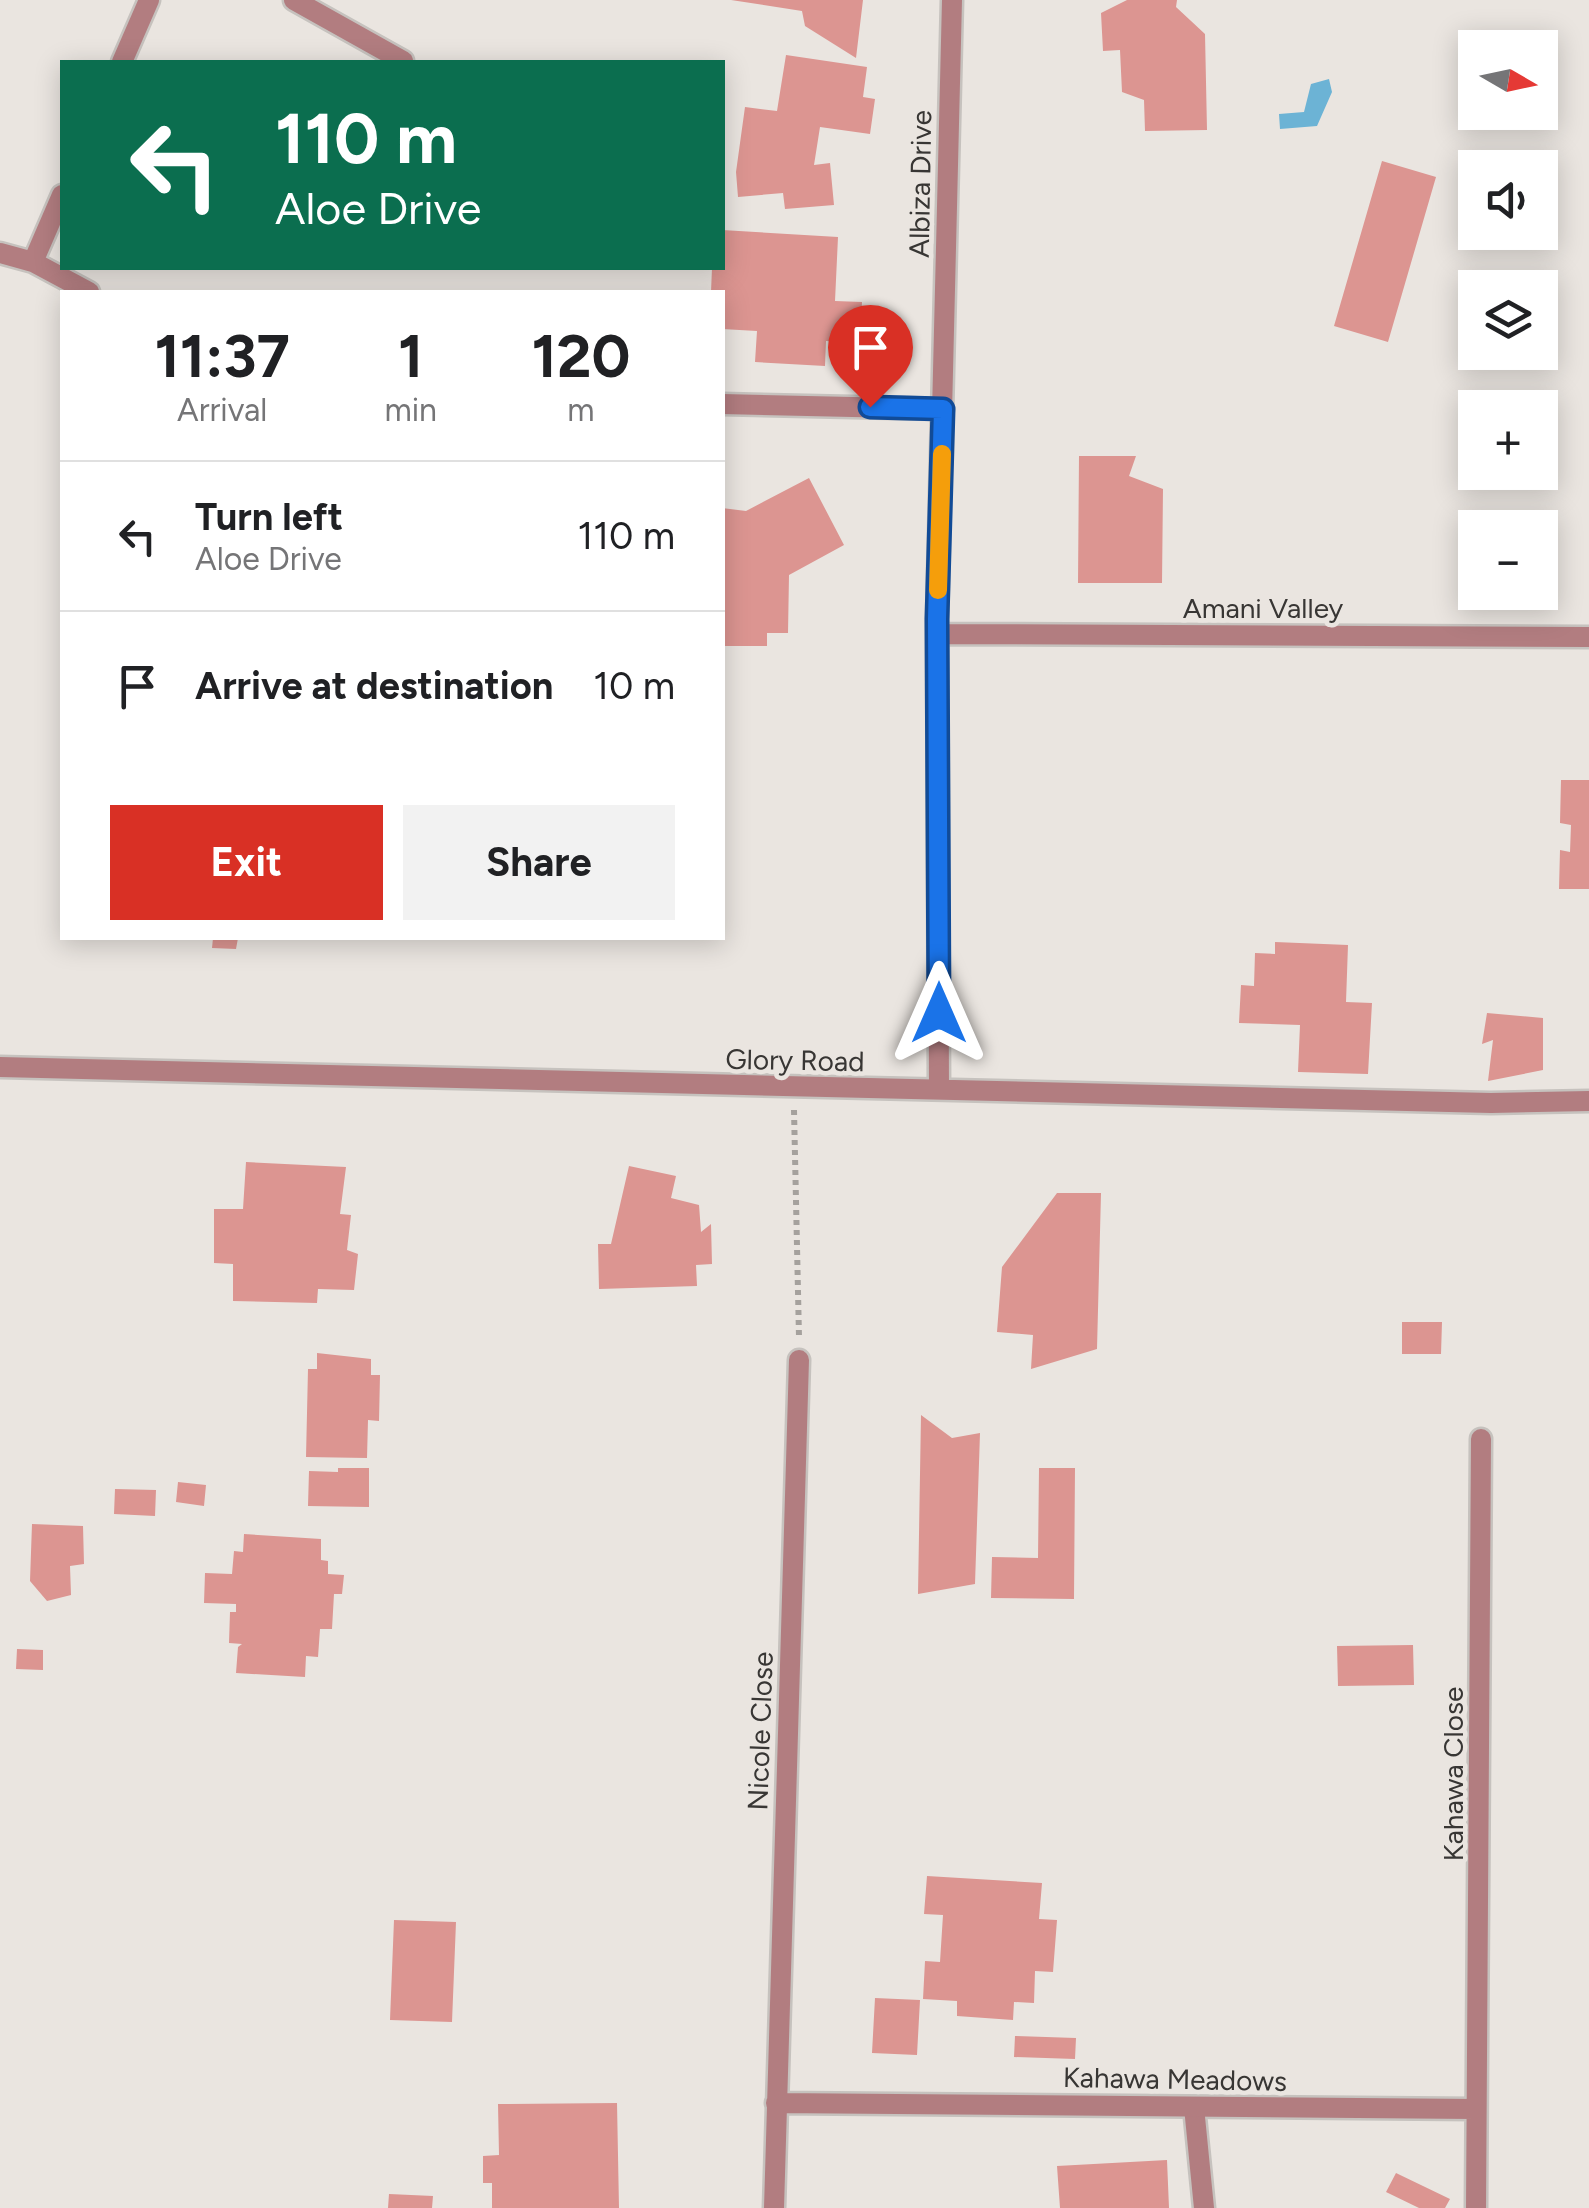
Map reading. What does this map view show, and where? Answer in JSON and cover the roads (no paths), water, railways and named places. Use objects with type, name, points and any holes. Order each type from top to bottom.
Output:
[{"type":"street","points":[[123,60],[149,0]]},
{"type":"street","points":[[294,0],[401,60]]},
{"type":"street","name":"Albiza Drive","points":[[939,1089],[937,634],[952,0]]},
{"type":"street","points":[[32,262],[60,199]]},
{"type":"street","points":[[0,253],[32,262],[85,290]]},
{"type":"street","points":[[725,404],[943,409]]},
{"type":"street","name":"Amani Valley","points":[[937,634],[1589,637]]},
{"type":"street","name":"Glory Road","points":[[0,1067],[1490,1103],[1589,1101]]},
{"type":"street","name":"Nicole Close","points":[[774,2208],[799,1360]]},
{"type":"street","name":"Kahawa Close","points":[[1475,2109],[1481,1832],[1482,1439]]},
{"type":"street","name":"Kahawa Meadows","points":[[776,2103],[1475,2109]]},
{"type":"street","points":[[1194,2106],[1204,2208]]},
{"type":"street","points":[[1475,2109],[1476,2208]]},
{"type":"water","points":[[1329,79],[1332,92],[1317,126],[1280,129],[1279,114],[1304,112],[1311,84]]}]
